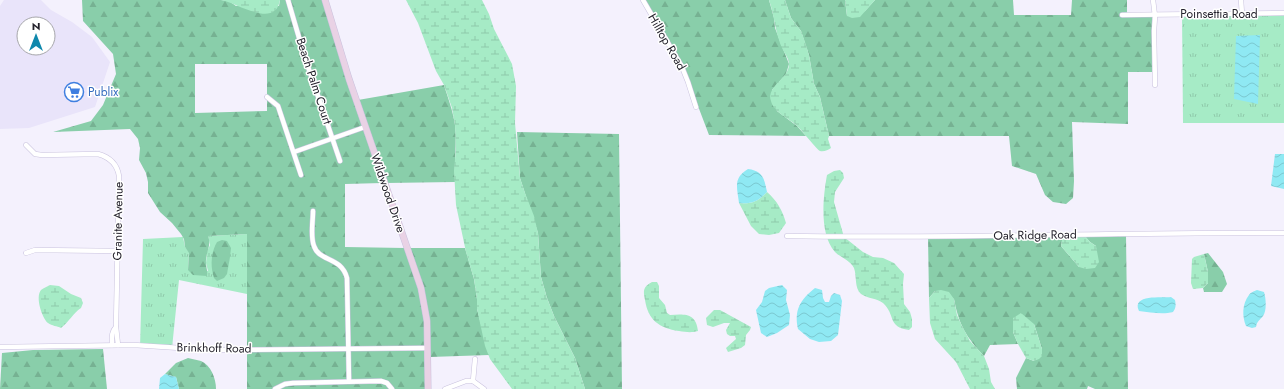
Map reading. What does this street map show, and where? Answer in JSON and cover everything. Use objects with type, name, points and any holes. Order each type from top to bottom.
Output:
[{"type":"street","name":"Beach Palm Court","points":[[288,0],[340,161]]},
{"type":"street","name":"Wildwood Drive","points":[[325,0],[341,55],[420,288],[426,313],[428,389]]},
{"type":"street","name":"Hilltop Road","points":[[643,0],[679,61],[688,82],[696,108]]},
{"type":"street","points":[[1153,0],[1155,85]]},
{"type":"street","points":[[1241,0],[1242,14]]},
{"type":"street","name":"Poinsettia Road","points":[[1122,15],[1284,13]]},
{"type":"street","points":[[267,97],[278,106],[301,175]]},
{"type":"street","points":[[294,152],[365,127]]},
{"type":"street","name":"Granite Avenue","points":[[26,145],[35,154],[42,155],[98,154],[112,160],[116,166],[118,176],[116,327],[118,345]]},
{"type":"street","points":[[313,211],[313,242],[316,251],[339,264],[343,268],[347,278],[349,381]]},
{"type":"street","name":"Oak Ridge Road","points":[[787,236],[896,237],[1128,233],[1284,233]]},
{"type":"street","points":[[26,253],[35,250],[118,251]]},
{"type":"street","name":"Granite Avenue","points":[[112,345],[112,334],[116,327]]},
{"type":"street","name":"Brinkhoff Road","points":[[0,347],[134,344],[227,350],[427,348]]},
{"type":"street","points":[[473,381],[476,359]]},
{"type":"street","points":[[445,389],[452,388],[466,380],[473,381],[484,389]]},
{"type":"street","points":[[275,389],[285,384],[293,383],[349,381],[380,381],[387,383],[392,389]]},
{"type":"shaded area","points":[[4,0],[41,0],[51,10],[72,22],[92,37],[110,62],[95,107],[29,128],[0,129],[0,6]]},
{"type":"green space","points":[[82,0],[221,0],[229,1],[236,6],[279,6],[280,0],[323,0],[382,183],[345,184],[345,247],[405,248],[419,289],[424,314],[426,389],[247,389],[247,234],[208,236],[209,243],[206,259],[207,276],[193,275],[188,270],[189,253],[185,247],[184,239],[172,223],[160,212],[148,193],[146,173],[139,160],[140,148],[138,139],[130,129],[53,132],[91,121],[103,105],[116,74],[113,54],[83,21]],"holes":[[[195,64],[267,64],[267,111],[195,113]]]},
{"type":"green space","points":[[221,0],[280,0],[277,9],[271,13],[263,14]]},
{"type":"green space","points":[[406,0],[482,0],[489,14],[494,29],[512,64],[516,86],[515,123],[520,178],[534,216],[538,233],[541,277],[554,316],[575,358],[585,389],[512,389],[490,359],[485,346],[477,309],[474,279],[466,252],[456,205],[454,171],[456,148],[455,125],[452,108],[418,23]]},
{"type":"green space","points":[[644,0],[769,0],[775,28],[789,64],[786,74],[772,90],[777,111],[797,126],[806,136],[709,135],[690,85]]},
{"type":"green space","points":[[769,0],[785,0],[791,18],[801,31],[809,55],[814,84],[820,97],[829,136],[828,139],[831,148],[826,151],[818,150],[794,123],[775,109],[771,101],[770,96],[772,91],[785,74],[789,64],[788,58],[778,38]]},
{"type":"green space","points":[[785,0],[845,0],[847,16],[865,11],[875,0],[1013,0],[1014,15],[1071,15],[1072,0],[1127,0],[1127,13],[1152,13],[1152,72],[1128,72],[1128,124],[1072,122],[1074,181],[1073,198],[1066,204],[1053,202],[1045,195],[1036,174],[1012,166],[1009,136],[829,136],[820,97],[814,84],[809,55],[801,31],[791,18]]},
{"type":"green space","points":[[845,0],[875,0],[860,17],[852,18],[847,16]]},
{"type":"green space","points":[[1182,13],[1284,14],[1284,123],[1183,123]]},
{"type":"green space","points":[[444,85],[455,125],[455,182],[386,183],[358,100]]},
{"type":"green space","points":[[517,132],[619,134],[622,389],[585,389],[575,358],[554,316],[541,277],[538,233],[520,178]]},
{"type":"green space","points":[[840,170],[843,173],[844,178],[835,192],[834,202],[844,237],[863,252],[873,257],[883,258],[894,263],[904,274],[904,304],[910,312],[912,319],[912,327],[909,330],[897,326],[887,307],[883,303],[861,294],[857,289],[854,268],[850,263],[835,252],[826,235],[824,226],[824,204],[827,175],[834,171]]},
{"type":"green space","points":[[767,192],[779,206],[786,223],[779,233],[769,235],[759,234],[751,226],[739,203],[755,201]]},
{"type":"green space","points":[[247,234],[247,294],[179,280],[172,348],[140,348],[143,239],[183,237],[185,247],[189,252],[188,270],[208,271],[206,263],[207,252],[210,245],[208,236]]},
{"type":"green space","points":[[1063,235],[1061,246],[1079,267],[1096,246],[1084,235],[1126,235],[1128,389],[1095,389],[1088,386],[1087,389],[1017,389],[1016,378],[1026,358],[1034,361],[1042,349],[1034,324],[1013,332],[1018,344],[990,345],[984,356],[972,343],[964,330],[958,316],[954,299],[935,291],[929,298],[928,236]]},
{"type":"green space","points":[[1063,235],[1084,235],[1096,246],[1099,262],[1095,268],[1086,269],[1079,267],[1061,246]]},
{"type":"green space","points":[[222,240],[227,241],[231,248],[230,257],[227,274],[224,278],[217,281],[214,278],[212,269],[213,250],[217,242]]},
{"type":"green space","points":[[408,248],[465,248],[474,279],[477,309],[489,355],[430,357],[430,333]]},
{"type":"green space","points":[[1208,253],[1223,272],[1227,284],[1222,292],[1204,292],[1203,288],[1208,283],[1208,272],[1204,254]]},
{"type":"green space","points":[[1204,254],[1208,272],[1208,283],[1203,288],[1193,289],[1191,283],[1192,259]]},
{"type":"green space","points":[[652,282],[657,282],[659,286],[659,298],[665,305],[667,313],[670,315],[689,316],[695,321],[698,331],[688,332],[672,330],[660,325],[652,318],[644,297],[644,291],[645,287]]},
{"type":"green space","points":[[50,285],[59,286],[71,294],[81,298],[83,303],[81,308],[61,328],[48,323],[40,307],[39,293],[42,289]]},
{"type":"green space","points":[[941,290],[949,292],[954,299],[957,315],[962,326],[970,341],[984,356],[989,369],[991,382],[995,389],[970,389],[956,362],[935,339],[930,323],[929,298],[935,291]]},
{"type":"green space","points":[[714,310],[720,310],[751,327],[746,335],[745,345],[741,348],[728,352],[726,348],[736,339],[735,336],[730,336],[727,334],[726,330],[730,323],[724,323],[713,327],[707,325],[706,318]]},
{"type":"green space","points":[[1021,313],[1034,324],[1042,349],[1042,356],[1034,361],[1026,358],[1013,332],[1013,318]]},
{"type":"green space","points":[[103,349],[107,389],[0,389],[2,353],[33,350]]},
{"type":"green space","points":[[188,358],[201,361],[208,366],[214,377],[216,389],[179,389],[176,377],[165,374],[176,363]]},
{"type":"water","points":[[1260,35],[1258,104],[1234,99],[1236,36]]},
{"type":"water","points":[[1275,154],[1284,154],[1284,189],[1271,186]]},
{"type":"water","points":[[748,169],[760,173],[765,183],[767,192],[755,201],[739,203],[737,188],[738,179],[743,172]]},
{"type":"water","points":[[782,285],[787,290],[786,300],[790,315],[789,325],[777,333],[767,337],[761,333],[756,310],[762,302],[765,291],[769,288]]},
{"type":"water","points":[[815,288],[822,290],[825,302],[829,302],[834,293],[840,295],[842,301],[838,335],[831,341],[819,342],[810,339],[798,329],[797,316],[799,306],[805,297]]},
{"type":"water","points":[[1257,290],[1264,292],[1266,308],[1256,327],[1252,328],[1246,326],[1243,310],[1249,295]]},
{"type":"water","points":[[1171,297],[1175,300],[1176,305],[1173,312],[1160,313],[1139,311],[1139,302],[1143,299]]},
{"type":"water","points":[[165,374],[176,377],[179,389],[159,389],[160,378]]},
{"type":"place","name":"Publix","points":[[74,92]]}]
